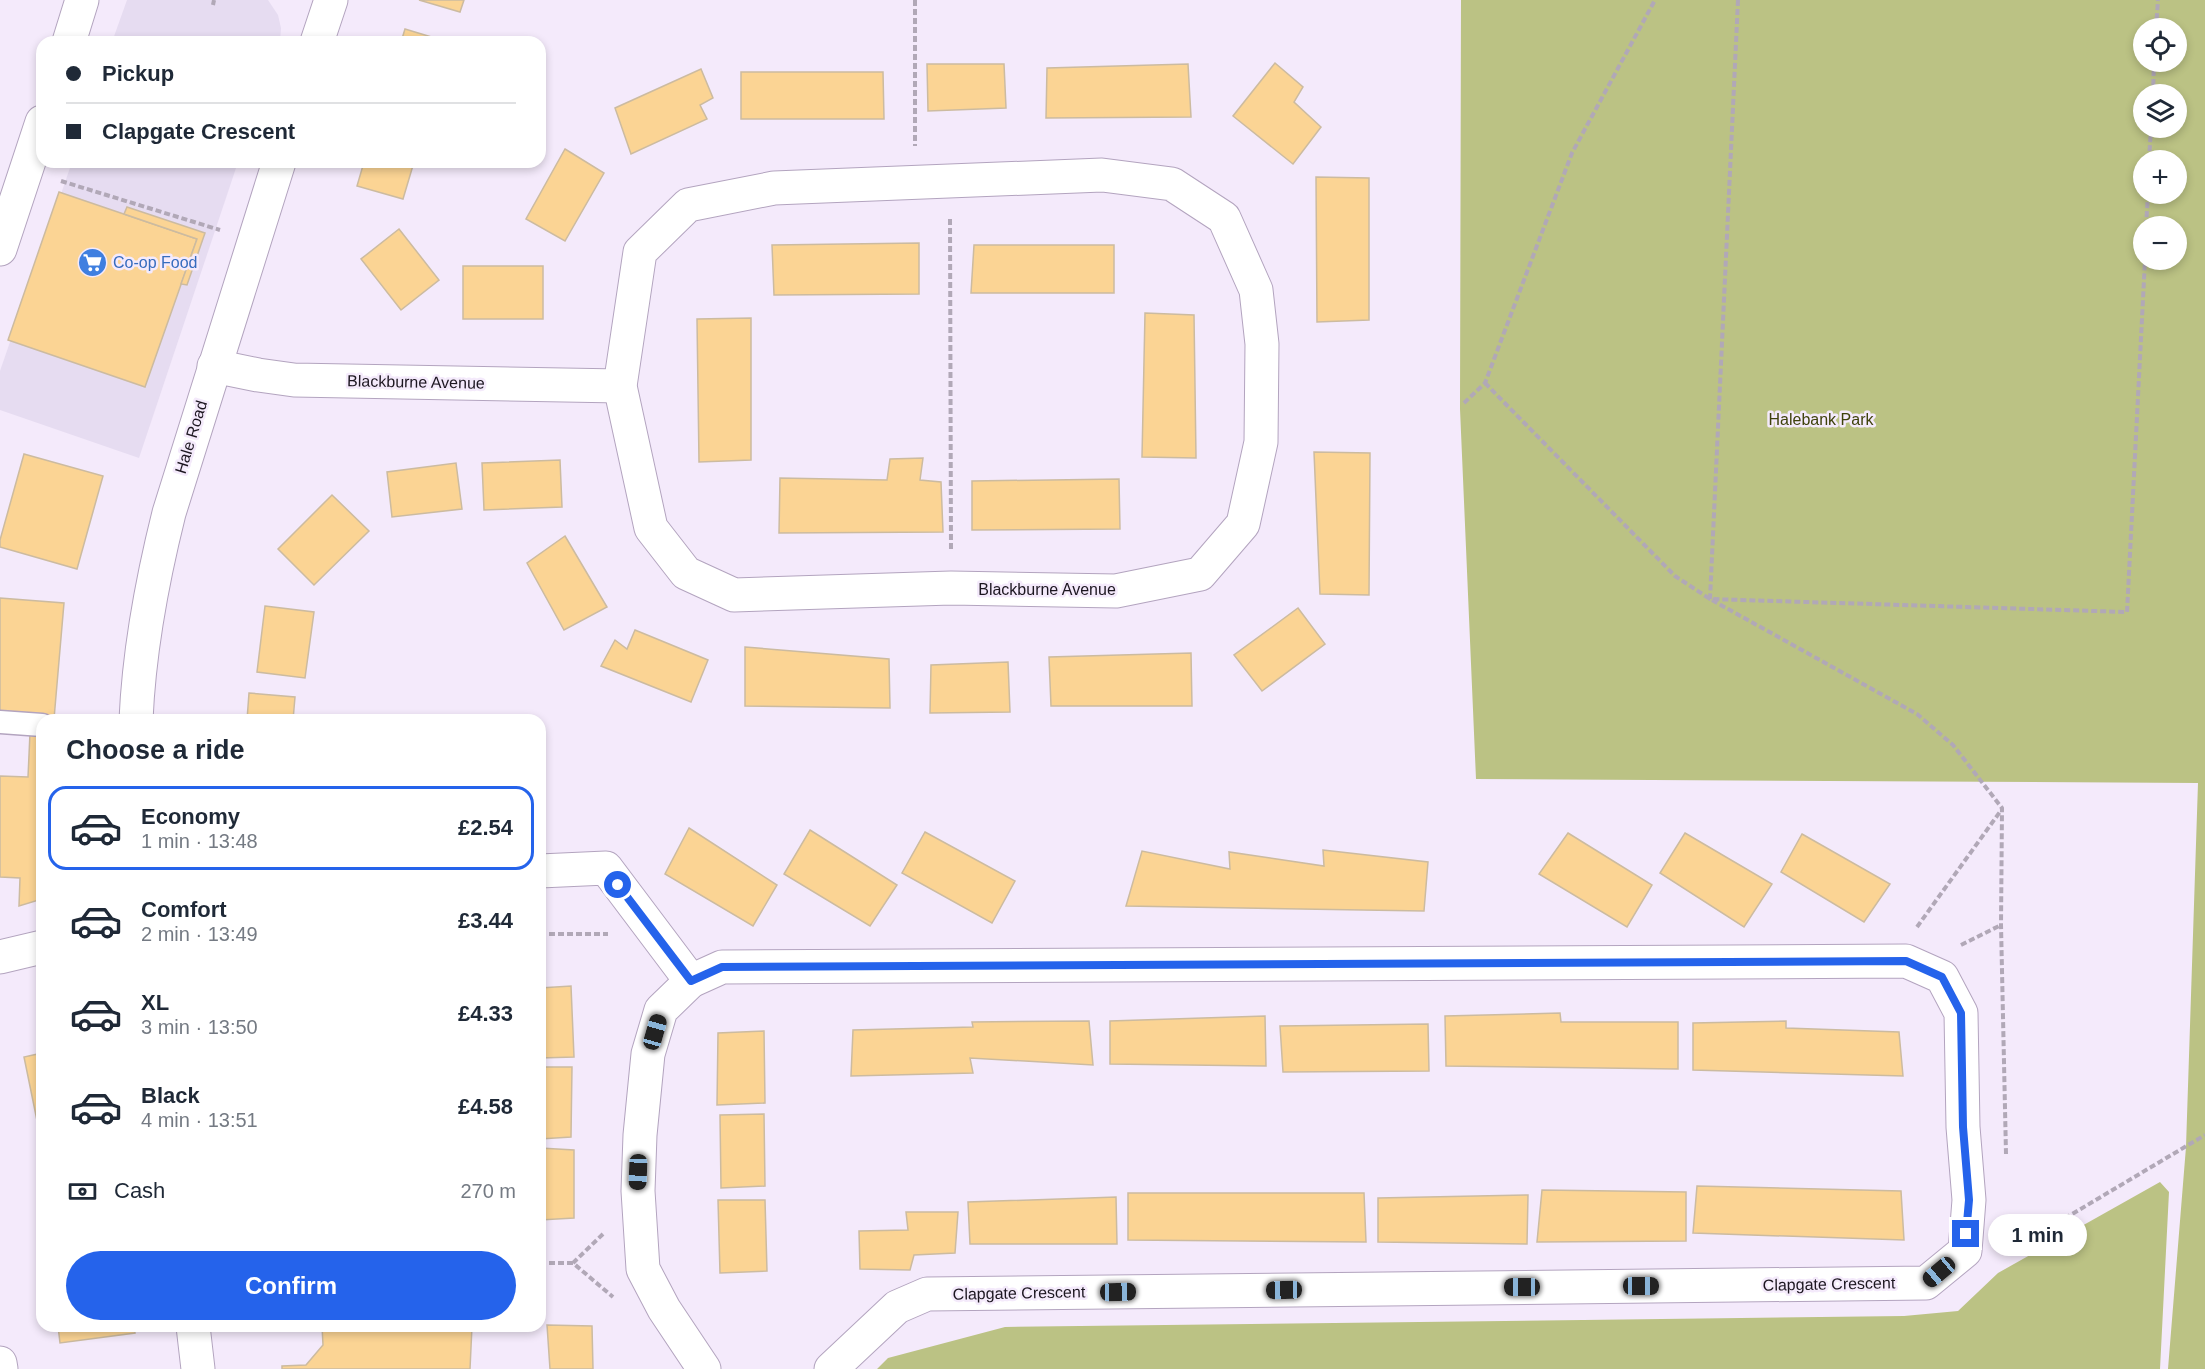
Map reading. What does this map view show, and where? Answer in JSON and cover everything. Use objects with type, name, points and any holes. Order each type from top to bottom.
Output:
[{"type":"street","points":[[71,36],[82,0]]},
{"type":"street","points":[[319,36],[331,0]]},
{"type":"street","points":[[0,249],[36,140]]},
{"type":"street","name":"Hale Road","points":[[137,714],[145,629],[155,567],[213,366],[277,168]]},
{"type":"street","name":"Blackburne Avenue","points":[[1102,175],[1173,184],[1224,218],[1256,290],[1262,344],[1261,442],[1243,524],[1200,574],[1116,591],[951,588],[734,595],[686,573],[651,528],[620,386],[640,252],[688,205],[774,188],[916,183],[1102,175]]},
{"type":"street","name":"Blackburne Avenue","points":[[213,366],[294,380],[620,386]]},
{"type":"street","points":[[546,871],[606,868],[691,981]]},
{"type":"street","points":[[0,957],[36,948]]},
{"type":"street","points":[[704,1369],[664,1309],[643,1269],[638,1191],[640,1135],[648,1054],[662,1010],[691,981],[722,967],[1906,961],[1942,977],[1961,1013],[1963,1127],[1969,1200],[1965,1251]]},
{"type":"street","name":"Clapgate Crescent","points":[[831,1369],[897,1307],[927,1294],[1926,1283],[1965,1251]]},
{"type":"street","points":[[194,1332],[198,1369]]},
{"type":"street","points":[[0,1363],[1,1369]]},
{"type":"lane","points":[[0,722],[36,725]]},
{"type":"path","points":[[915,0],[916,183]]},
{"type":"path","points":[[1464,403],[1485,384],[1572,153],[1655,0]]},
{"type":"path","points":[[1710,599],[1738,0]]},
{"type":"path","points":[[2156,18],[2157,0]]},
{"type":"path","points":[[26,170],[224,232]]},
{"type":"path","points":[[950,182],[951,588]]},
{"type":"path","points":[[1710,599],[2127,612],[2144,270]]},
{"type":"path","points":[[1485,384],[1676,576],[1710,599],[1917,714],[1953,745],[2002,808],[2001,925],[2006,1160]]},
{"type":"path","points":[[1906,961],[1907,941],[2002,808]]},
{"type":"path","points":[[1951,950],[2001,925]]},
{"type":"path","points":[[546,934],[656,934]]},
{"type":"path","points":[[1965,1251],[2002,1253],[2010,1251],[2205,1135]]},
{"type":"path","points":[[2002,1253],[2004,1242]]},
{"type":"path","points":[[546,1263],[573,1263]]},
{"type":"shaded area","points":[[127,0],[268,0],[278,15],[281,28],[280,36],[114,36]]},
{"type":"shaded area","points":[[70,168],[236,168],[139,458],[0,410],[0,371]]},
{"type":"green space","name":"Halebank Park","points":[[1461,0],[2205,0],[2205,1369],[2168,1369],[2186,1147],[2198,783],[1476,779],[1460,409]]},
{"type":"green space","points":[[2160,1182],[2169,1192],[2160,1369],[877,1369],[888,1358],[1005,1327],[1904,1316],[1958,1311],[1998,1273]]},
{"type":"building","points":[[419,0],[464,0],[460,12]]},
{"type":"building","points":[[405,29],[428,36],[403,36]]},
{"type":"building","points":[[1275,63],[1303,87],[1294,102],[1321,127],[1293,164],[1233,116]]},
{"type":"building","points":[[927,64],[1004,64],[1006,108],[928,111]]},
{"type":"building","points":[[1188,64],[1191,117],[1046,118],[1047,68]]},
{"type":"building","points":[[701,69],[713,98],[700,105],[707,119],[631,154],[615,108]]},
{"type":"building","points":[[741,72],[883,72],[884,119],[741,119]]},
{"type":"building","points":[[565,149],[604,173],[565,241],[526,219]]},
{"type":"building","points":[[362,168],[412,168],[403,199],[357,186]]},
{"type":"building","points":[[1316,177],[1369,178],[1369,320],[1317,322]]},
{"type":"building","points":[[59,192],[197,239],[145,387],[8,340]]},
{"type":"building","points":[[127,207],[205,233],[187,285],[181,284],[197,239],[124,214]]},
{"type":"building","points":[[399,229],[439,280],[401,310],[361,259]]},
{"type":"building","points":[[919,243],[919,294],[774,295],[772,245]]},
{"type":"building","points":[[974,245],[1114,245],[1114,293],[971,293]]},
{"type":"building","points":[[463,266],[543,266],[543,319],[463,319]]},
{"type":"building","points":[[1145,313],[1194,315],[1196,458],[1142,457]]},
{"type":"building","points":[[751,318],[751,460],[699,462],[697,319]]},
{"type":"building","points":[[1314,452],[1370,453],[1369,595],[1320,594]]},
{"type":"building","points":[[24,454],[103,476],[77,569],[0,547]]},
{"type":"building","points":[[923,458],[920,480],[941,482],[943,532],[779,533],[780,478],[887,480],[890,459]]},
{"type":"building","points":[[560,460],[562,507],[484,510],[482,463]]},
{"type":"building","points":[[456,463],[462,509],[392,517],[387,472]]},
{"type":"building","points":[[1119,479],[1120,529],[972,530],[972,481]]},
{"type":"building","points":[[332,495],[369,531],[314,585],[278,549]]},
{"type":"building","points":[[565,536],[607,607],[564,630],[527,563]]},
{"type":"building","points":[[0,598],[64,603],[54,714],[36,714],[36,718],[0,715]]},
{"type":"building","points":[[265,606],[314,612],[305,678],[257,672]]},
{"type":"building","points":[[1298,608],[1325,644],[1262,691],[1234,655]]},
{"type":"building","points":[[635,630],[708,660],[691,702],[601,666],[615,640],[627,649]]},
{"type":"building","points":[[745,647],[889,659],[890,708],[745,706]]},
{"type":"building","points":[[1191,653],[1192,706],[1051,706],[1049,657]]},
{"type":"building","points":[[1008,662],[1010,712],[930,713],[931,665]]},
{"type":"building","points":[[249,693],[295,697],[294,714],[247,714]]},
{"type":"building","points":[[30,733],[36,734],[36,901],[19,906],[20,878],[0,877],[0,776],[28,777]]},
{"type":"building","points":[[689,828],[777,885],[753,926],[665,874]]},
{"type":"building","points":[[810,830],[897,885],[870,926],[784,874]]},
{"type":"building","points":[[925,832],[1015,881],[992,923],[902,873]]},
{"type":"building","points":[[1568,833],[1652,885],[1627,927],[1539,874]]},
{"type":"building","points":[[1685,833],[1772,884],[1744,927],[1660,873]]},
{"type":"building","points":[[1802,834],[1890,884],[1864,922],[1781,872]]},
{"type":"building","points":[[1323,850],[1428,862],[1424,911],[1126,906],[1142,851],[1230,869],[1229,852],[1324,866]]},
{"type":"building","points":[[571,986],[574,1057],[546,1058],[546,988]]},
{"type":"building","points":[[1560,1013],[1561,1022],[1678,1022],[1678,1069],[1446,1066],[1445,1016]]},
{"type":"building","points":[[1265,1016],[1266,1066],[1110,1064],[1110,1021]]},
{"type":"building","points":[[1089,1021],[1093,1065],[970,1058],[973,1073],[851,1076],[853,1030],[973,1027],[972,1022]]},
{"type":"building","points":[[1786,1021],[1786,1028],[1899,1032],[1903,1076],[1693,1070],[1693,1023]]},
{"type":"building","points":[[1428,1024],[1429,1071],[1283,1072],[1280,1026]]},
{"type":"building","points":[[764,1031],[765,1103],[717,1105],[718,1033]]},
{"type":"building","points":[[36,1054],[36,1116],[24,1057]]},
{"type":"building","points":[[546,1067],[572,1067],[571,1137],[546,1139]]},
{"type":"building","points":[[764,1114],[765,1186],[721,1188],[720,1115]]},
{"type":"building","points":[[546,1148],[574,1150],[574,1218],[546,1220]]},
{"type":"building","points":[[1697,1186],[1901,1191],[1904,1240],[1693,1233]]},
{"type":"building","points":[[1542,1190],[1686,1192],[1686,1241],[1537,1242]]},
{"type":"building","points":[[1128,1193],[1364,1193],[1366,1242],[1128,1240]]},
{"type":"building","points":[[1528,1195],[1527,1244],[1378,1242],[1378,1198]]},
{"type":"building","points":[[1116,1197],[1117,1244],[970,1244],[968,1202]]},
{"type":"building","points":[[718,1200],[765,1200],[767,1271],[720,1273]]},
{"type":"building","points":[[906,1212],[958,1212],[955,1253],[914,1255],[910,1270],[860,1269],[859,1231],[908,1230]]},
{"type":"building","points":[[547,1325],[592,1326],[593,1369],[550,1369]]},
{"type":"building","points":[[59,1332],[135,1333],[60,1343]]},
{"type":"building","points":[[322,1332],[472,1332],[470,1369],[282,1369],[282,1366],[306,1365],[323,1345]]},
{"type":"place","name":"Co-op Food","points":[[92,262]]},
{"type":"route","points":[[618,885],[691,981],[722,967],[1906,961],[1942,977],[1961,1013],[1963,1127],[1969,1200],[1966,1234]]}]
